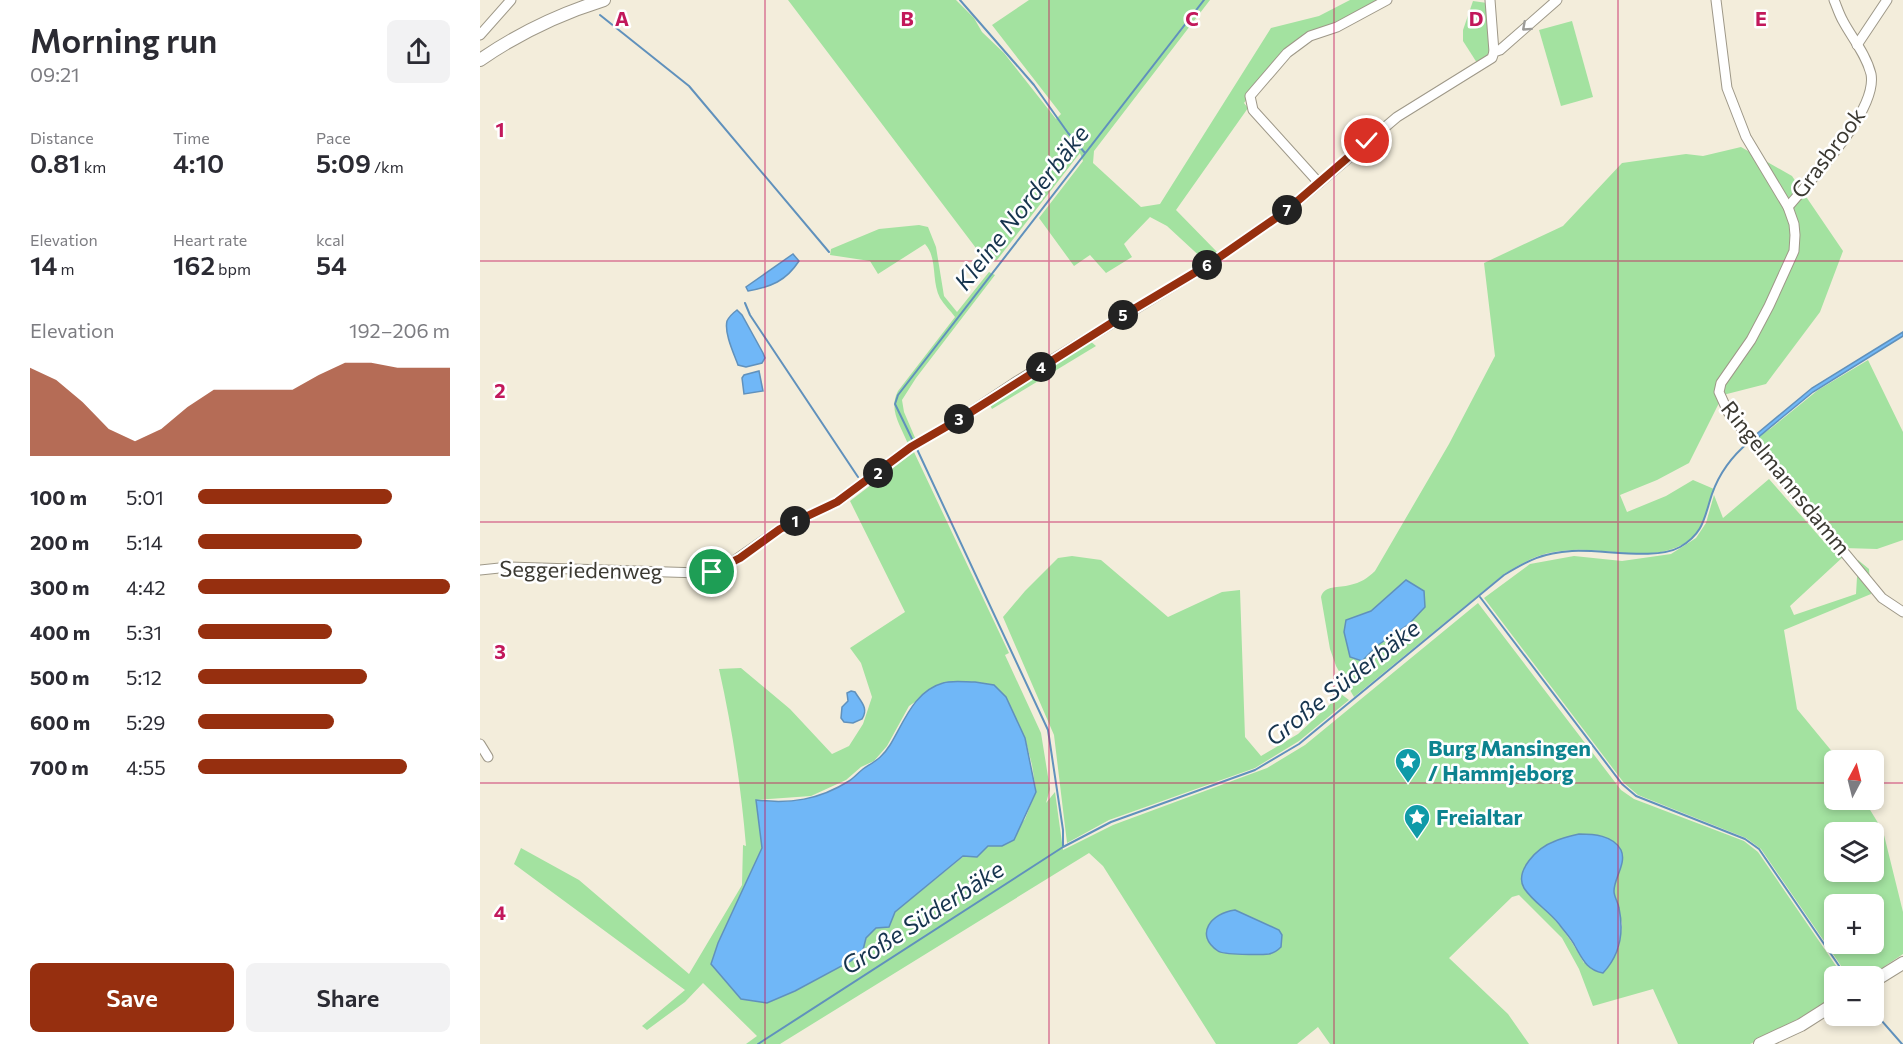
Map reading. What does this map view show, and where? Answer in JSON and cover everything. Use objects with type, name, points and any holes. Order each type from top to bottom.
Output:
[{"type":"main road","points":[[480,59],[530,28],[604,0]]},
{"type":"main road","points":[[1884,975],[1903,963]]},
{"type":"main road","points":[[1760,1044],[1801,1025],[1824,1010]]},
{"type":"street","points":[[480,35],[511,0]]},
{"type":"street","points":[[1319,183],[1253,110],[1250,96],[1287,53],[1310,36],[1337,27],[1387,0]]},
{"type":"street","points":[[1490,0],[1494,52]]},
{"type":"street","name":"Seggeriedenweg","points":[[480,570],[510,567],[712,572],[740,558],[780,529],[837,502],[914,445],[1211,263],[1286,211],[1397,117],[1492,58],[1494,52],[1500,50],[1557,0]]},
{"type":"street","name":"Ringelmannsdamm","points":[[1716,0],[1727,88],[1746,137],[1788,207],[1794,224],[1796,244],[1769,306],[1751,340],[1721,383],[1719,392],[1728,412],[1882,598],[1903,612]]},
{"type":"street","name":"Grasbrook","points":[[1788,207],[1845,138],[1865,106],[1871,89],[1870,72],[1834,0]]},
{"type":"street","points":[[1857,45],[1887,0]]},
{"type":"street","points":[[480,744],[488,757]]},
{"type":"green space","points":[[788,0],[956,0],[974,18],[982,32],[1004,53],[1056,119],[1061,114],[992,25],[1029,0],[1210,0],[1094,151],[1093,163],[1141,207],[1160,204],[1271,28],[1319,16],[1350,0],[1381,0],[1300,41],[1274,66],[1244,103],[1248,108],[1176,210],[1219,254],[1206,262],[1167,226],[1150,217],[1124,244],[1132,257],[1106,273],[1090,255],[1074,266],[1039,218],[1083,161],[1080,153],[997,260],[989,263]]},
{"type":"green space","points":[[1473,1],[1487,3],[1493,52],[1479,66],[1463,41],[1463,30]]},
{"type":"green space","points":[[1572,21],[1593,97],[1561,106],[1539,30]]},
{"type":"green space","points":[[1741,147],[1792,176],[1843,251],[1820,312],[1766,384],[1723,395],[1689,463],[1657,480],[1620,495],[1627,512],[1666,496],[1693,480],[1714,489],[1698,531],[1681,545],[1667,551],[1636,553],[1563,551],[1529,560],[1504,574],[1354,697],[1336,666],[1330,649],[1321,597],[1325,590],[1357,583],[1375,571],[1449,444],[1495,356],[1484,263],[1563,226],[1622,163],[1686,154],[1703,156]]},
{"type":"green space","points":[[919,225],[928,227],[936,247],[944,296],[957,312],[989,272],[995,275],[916,378],[902,400],[904,412],[916,440],[908,444],[895,411],[895,398],[955,317],[937,291],[932,256],[925,244],[878,274],[870,261],[830,255],[831,249],[879,229]]},
{"type":"green space","points":[[1089,340],[1096,346],[992,409],[989,403]]},
{"type":"green space","points":[[1868,360],[1903,432],[1903,540],[1877,549],[1844,548],[1752,440],[1770,429],[1818,390]]},
{"type":"green space","points":[[914,452],[1009,653],[1005,655],[1041,733],[1050,789],[1046,803],[1055,792],[1063,850],[1113,825],[1267,768],[1305,745],[1478,603],[1621,790],[1634,799],[1744,841],[1758,852],[1824,948],[1824,954],[1828,954],[1836,966],[1824,966],[1824,1004],[1750,1044],[1678,1044],[1653,989],[1593,1006],[1579,969],[1562,938],[1519,895],[1512,897],[1449,958],[1508,1014],[1529,1044],[1330,1044],[1318,1027],[1297,1044],[1216,1044],[1103,866],[1089,853],[780,1044],[746,1044],[757,1036],[703,983],[685,1002],[647,1030],[642,1026],[685,990],[514,864],[521,848],[579,880],[689,974],[742,885],[743,845],[746,846],[736,757],[719,669],[741,668],[790,709],[832,754],[849,746],[863,724],[872,697],[861,663],[850,648],[905,612],[850,501]],"holes":[[[975,682],[1025,738],[1036,791],[1025,819],[1002,846],[988,846],[977,857],[964,856],[895,912],[889,927],[876,928],[866,938],[863,950],[851,961],[767,1003],[741,999],[711,964],[718,943],[762,848],[756,800],[811,796],[846,780],[861,767],[874,761],[887,746],[909,706],[943,683]],[[1579,834],[1598,835],[1613,841],[1622,863],[1613,888],[1622,924],[1619,948],[1584,963],[1558,923],[1525,889]]]},
{"type":"green space","points":[[1769,479],[1826,544],[1832,540],[1844,556],[1790,606],[1794,615],[1856,594],[1858,560],[1869,569],[1871,594],[1784,630],[1797,709],[1831,750],[1824,750],[1824,810],[1870,810],[1877,822],[1824,822],[1824,882],[1884,882],[1884,835],[1903,912],[1903,954],[1884,967],[1841,966],[1833,954],[1884,954],[1884,894],[1824,894],[1824,941],[1761,849],[1746,838],[1638,795],[1624,783],[1484,598],[1530,564],[1574,556],[1622,561],[1671,554],[1696,538],[1706,523],[1714,495],[1723,518]]},
{"type":"green space","points":[[1072,556],[1101,560],[1168,617],[1222,592],[1240,590],[1245,737],[1261,756],[1298,734],[1341,694],[1349,700],[1299,741],[1255,768],[1109,820],[1067,843],[1054,735],[1003,617],[1058,558]]},
{"type":"water","points":[[793,254],[799,261],[789,274],[771,285],[748,291],[746,287]]},
{"type":"water","points":[[737,310],[763,353],[765,358],[762,363],[746,367],[738,365],[726,326],[731,315]]},
{"type":"water","points":[[1903,332],[1903,336],[1813,392],[1750,444],[1747,442],[1812,388]]},
{"type":"water","points":[[759,371],[763,391],[744,394],[742,378],[744,375]]},
{"type":"water","points":[[1406,580],[1424,591],[1425,607],[1409,624],[1378,645],[1362,661],[1350,657],[1344,632],[1346,620],[1371,611]]},
{"type":"water","points":[[947,682],[994,685],[1006,697],[1025,738],[1036,792],[1014,840],[1002,846],[988,846],[977,857],[963,856],[895,912],[889,927],[876,928],[866,938],[863,950],[851,961],[767,1003],[741,999],[711,964],[718,943],[762,848],[756,800],[792,801],[827,793],[851,780],[884,753],[911,708],[924,693]]},
{"type":"water","points":[[855,692],[860,699],[865,712],[862,719],[853,723],[844,722],[841,718],[842,707],[848,701],[847,693]]},
{"type":"water","points":[[1579,834],[1608,838],[1617,845],[1622,855],[1614,891],[1621,934],[1617,951],[1603,973],[1586,964],[1555,919],[1527,893],[1522,881],[1522,874],[1529,860],[1541,849],[1559,839]]},
{"type":"water","points":[[1235,910],[1279,930],[1282,935],[1281,947],[1269,954],[1234,954],[1218,951],[1207,938],[1208,926],[1219,915]]},
{"type":"waterway","points":[[960,0],[1034,85],[1085,153]]},
{"type":"waterway","name":"Kleine Norderbäke","points":[[913,441],[895,404],[898,395],[1204,0]]},
{"type":"waterway","points":[[600,15],[689,86],[829,252]]},
{"type":"waterway","points":[[745,303],[750,315],[858,477]]},
{"type":"waterway","name":"Große Süderbäke","points":[[758,1044],[1063,847],[1111,822],[1255,770],[1299,744],[1504,575],[1521,565],[1536,558],[1561,552],[1643,554],[1669,551],[1680,547],[1699,530],[1722,472],[1749,442]]},
{"type":"waterway","name":"Kleine Norderbäke","points":[[916,447],[1048,730],[1063,830],[1063,846]]},
{"type":"waterway","points":[[1480,597],[1622,784],[1636,796],[1745,839],[1759,849],[1839,966]]},
{"type":"waterway","points":[[1884,1023],[1902,1044]]},
{"type":"place","name":"Burg Mansingen / Hammjeborg","points":[[1408,784]]},
{"type":"place","name":"Freialtar","points":[[1417,840]]},
{"type":"route","points":[[712,572],[740,558],[780,529],[837,502],[911,447],[1211,263],[1286,211],[1367,141]]}]
